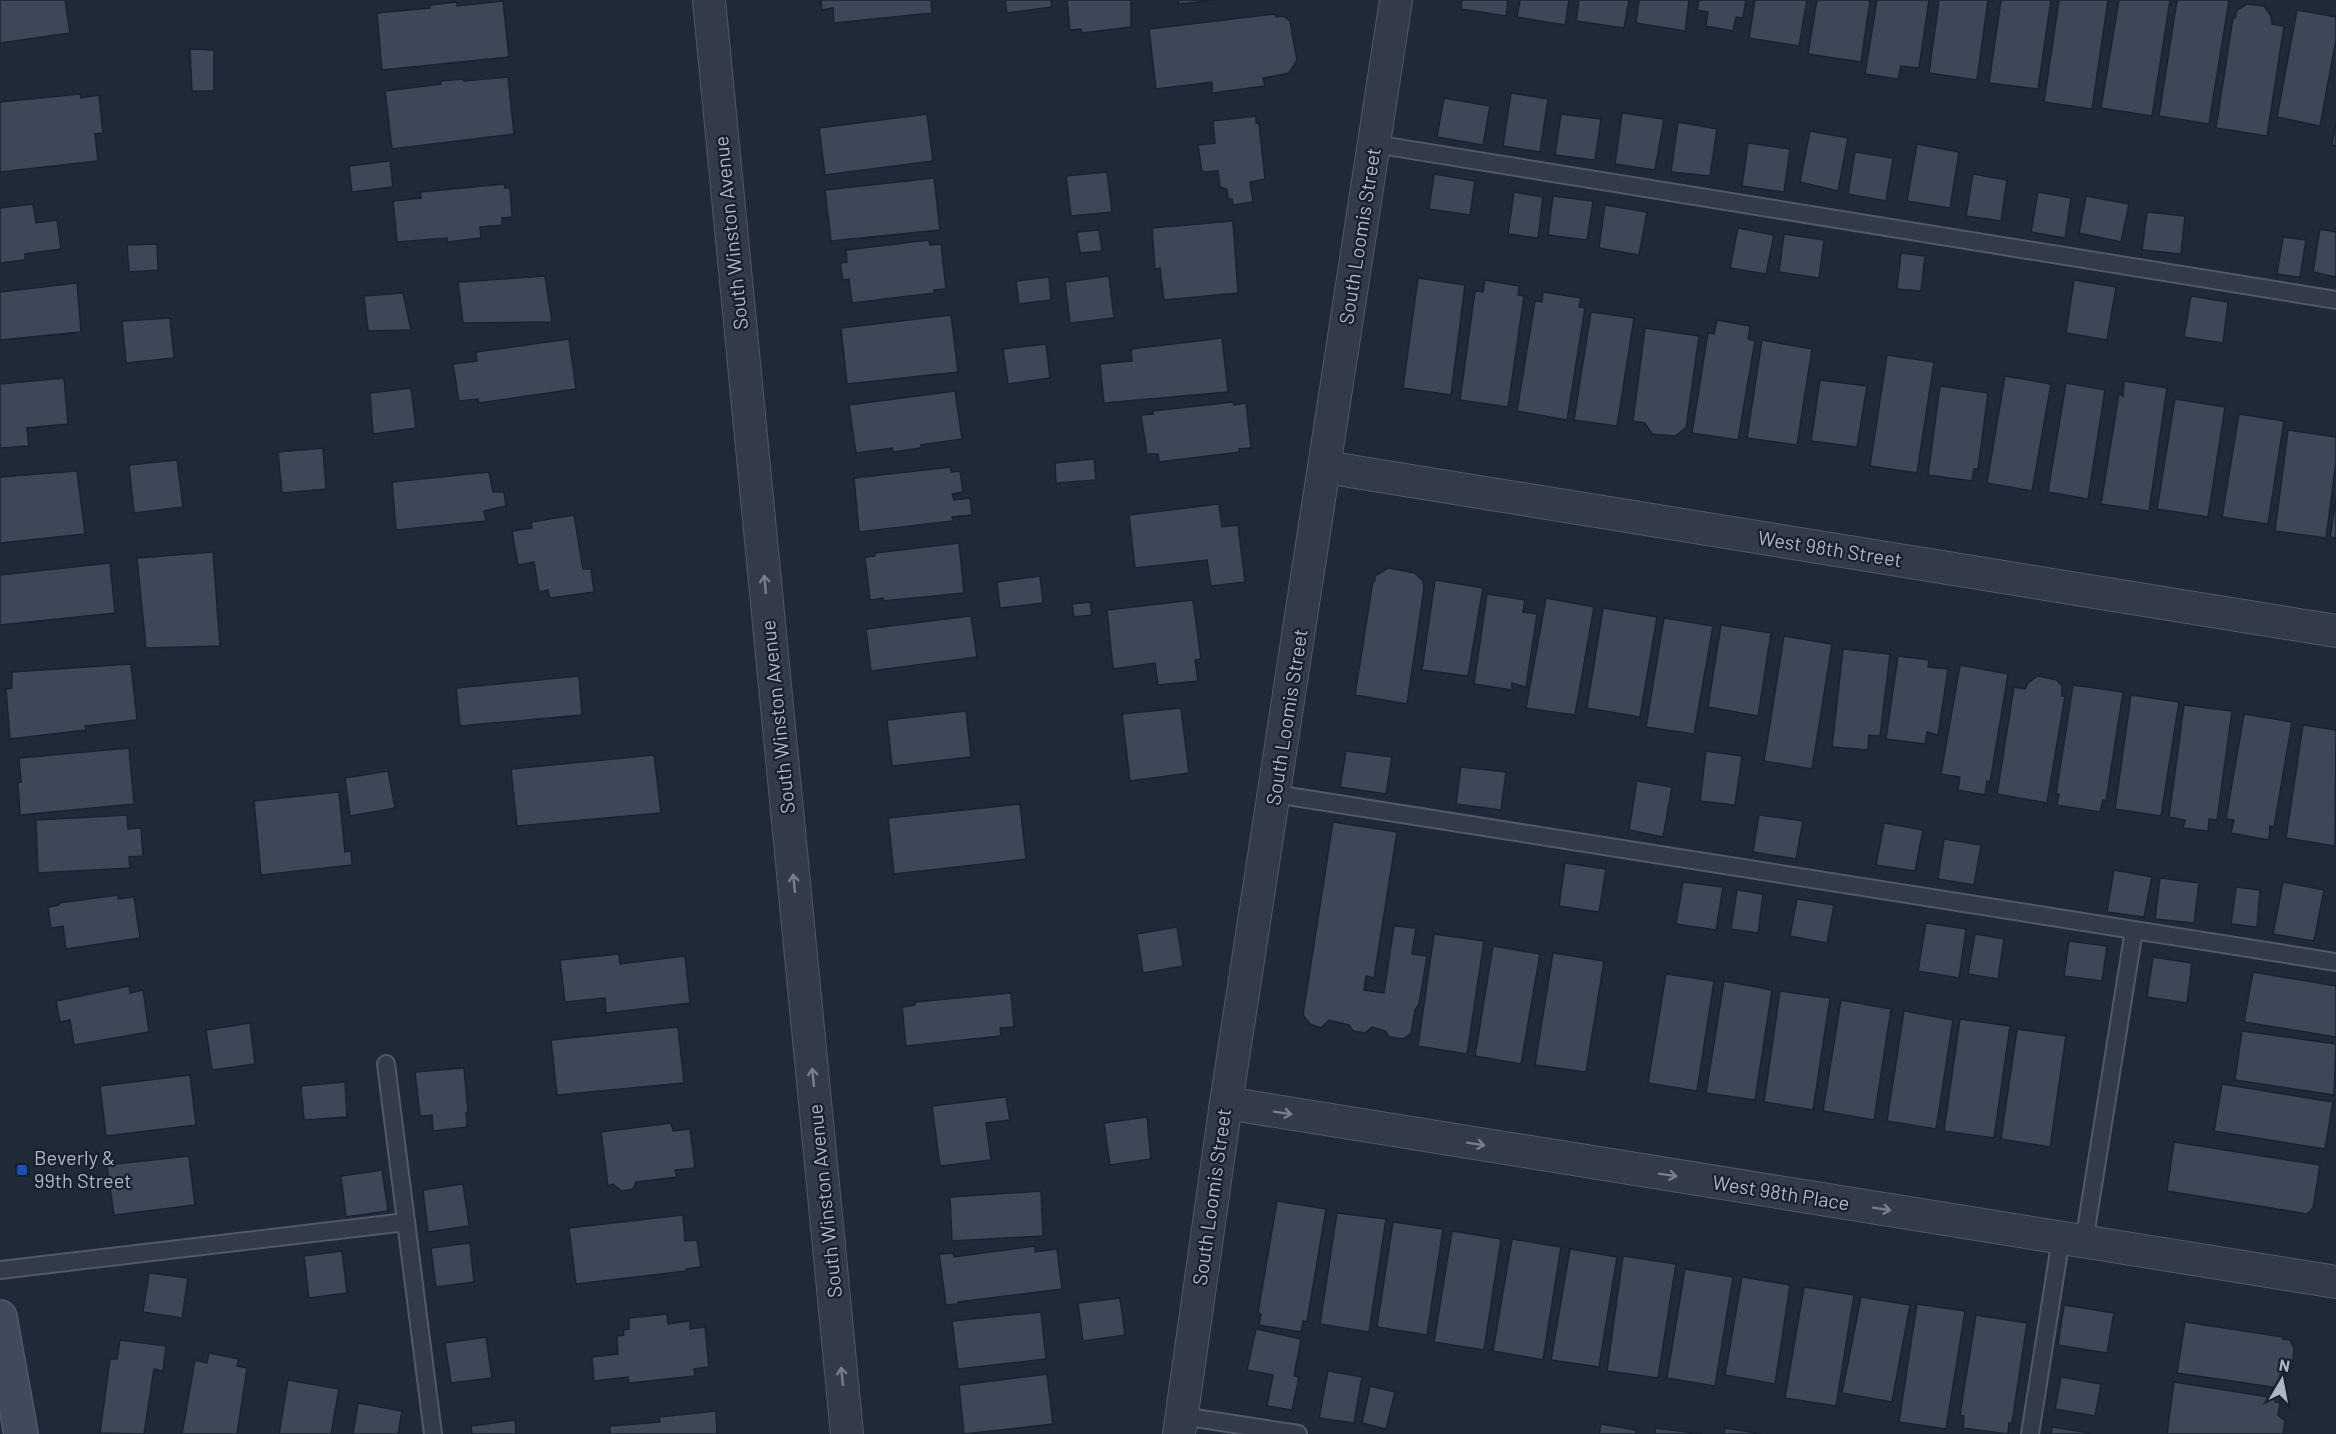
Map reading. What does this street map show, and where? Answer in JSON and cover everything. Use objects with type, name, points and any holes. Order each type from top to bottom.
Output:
[{"type":"main road","points":[[0,1317],[21,1434]]},
{"type":"street","name":"South Winston Avenue","points":[[709,0],[847,1434]]},
{"type":"street","name":"South Loomis Street","points":[[1180,1425],[1226,1103],[1396,0]]},
{"type":"street","name":"West 98th Street","points":[[1325,467],[2336,631]]},
{"type":"street","name":"West 98th Place","points":[[1226,1103],[2336,1282]]},
{"type":"lane","points":[[1374,144],[2336,300]]},
{"type":"lane","points":[[1275,794],[2336,962]]},
{"type":"lane","points":[[2030,1434],[2073,1240],[2134,930]]},
{"type":"lane","points":[[386,1064],[433,1434]]},
{"type":"lane","points":[[0,1270],[406,1222]]},
{"type":"lane","points":[[1180,1425],[1298,1434]]},
{"type":"building","points":[[0,0],[65,0],[70,33],[0,43]]},
{"type":"building","points":[[821,0],[931,0],[932,13],[834,23],[833,8],[822,10]]},
{"type":"building","points":[[1005,0],[1051,0],[1052,7],[1007,13]]},
{"type":"building","points":[[1067,0],[1131,0],[1131,27],[1082,33],[1081,29],[1070,30]]},
{"type":"building","points":[[1178,0],[1216,0],[1179,4]]},
{"type":"building","points":[[1462,0],[1508,0],[1506,16],[1461,9]]},
{"type":"building","points":[[1520,0],[1569,0],[1565,25],[1517,17]]},
{"type":"building","points":[[1579,0],[1629,0],[1624,28],[1576,21]]},
{"type":"building","points":[[1639,0],[1689,0],[1685,31],[1636,23]]},
{"type":"building","points":[[1699,0],[1746,0],[1743,18],[1736,17],[1733,31],[1706,26],[1708,12],[1697,10]]},
{"type":"building","points":[[1755,0],[1807,0],[1799,46],[1749,38]]},
{"type":"building","points":[[1817,0],[1870,0],[1861,62],[1808,54]]},
{"type":"building","points":[[1877,0],[1929,0],[1919,68],[1901,66],[1898,79],[1865,74]]},
{"type":"building","points":[[1939,0],[1988,0],[1977,80],[1929,73]]},
{"type":"building","points":[[2001,0],[2051,0],[2038,89],[1989,83]]},
{"type":"building","points":[[2059,0],[2108,0],[2092,109],[2044,102]]},
{"type":"building","points":[[2119,0],[2170,0],[2152,116],[2101,108]]},
{"type":"building","points":[[2177,0],[2229,0],[2209,124],[2159,116]]},
{"type":"building","points":[[503,1],[509,57],[382,70],[377,13],[430,8],[430,5],[457,2],[457,6]]},
{"type":"building","points":[[2247,4],[2264,6],[2271,16],[2272,24],[2284,26],[2267,136],[2216,128],[2233,18],[2237,10]]},
{"type":"building","points":[[2297,10],[2336,17],[2336,40],[2320,126],[2277,117]]},
{"type":"building","points":[[1275,14],[1276,17],[1283,16],[1290,21],[1297,60],[1289,73],[1263,78],[1265,86],[1212,93],[1212,82],[1156,89],[1149,29]]},
{"type":"building","points":[[190,49],[214,50],[214,91],[192,91]]},
{"type":"building","points":[[508,77],[514,134],[392,149],[385,91],[441,84],[440,81]]},
{"type":"building","points":[[1511,93],[1548,99],[1540,152],[1503,146]]},
{"type":"building","points":[[80,94],[81,98],[99,95],[103,133],[95,134],[98,161],[0,172],[0,102]]},
{"type":"building","points":[[1444,98],[1490,106],[1483,145],[1437,137]]},
{"type":"building","points":[[1622,113],[1664,119],[1655,170],[1615,164]]},
{"type":"building","points":[[927,114],[933,161],[825,175],[819,128]]},
{"type":"building","points":[[1561,114],[1601,119],[1595,160],[1555,155]]},
{"type":"building","points":[[1256,116],[1256,123],[1259,124],[1265,179],[1250,182],[1253,202],[1233,205],[1232,199],[1228,199],[1227,189],[1220,187],[1218,171],[1202,172],[1198,145],[1215,143],[1213,121]]},
{"type":"building","points":[[1678,122],[1717,129],[1710,176],[1671,172]]},
{"type":"building","points":[[2336,122],[2336,146],[2332,145]]},
{"type":"building","points":[[1810,131],[1848,138],[1838,191],[1800,182]]},
{"type":"building","points":[[1748,143],[1790,149],[1784,192],[1742,186]]},
{"type":"building","points":[[1917,144],[1959,152],[1950,208],[1907,201]]},
{"type":"building","points":[[1855,152],[1893,158],[1886,201],[1848,194]]},
{"type":"building","points":[[390,161],[393,187],[352,192],[349,166]]},
{"type":"building","points":[[1107,172],[1112,212],[1071,216],[1066,176]]},
{"type":"building","points":[[1434,174],[1475,181],[1470,215],[1429,209]]},
{"type":"building","points":[[1973,174],[2007,180],[2001,221],[1966,216]]},
{"type":"building","points":[[934,178],[940,230],[831,241],[825,190]]},
{"type":"building","points":[[504,184],[505,188],[510,188],[512,217],[502,218],[502,225],[480,227],[481,238],[447,242],[447,238],[397,242],[393,201],[421,198],[420,192]]},
{"type":"building","points":[[1514,192],[1543,197],[1538,238],[1508,234]]},
{"type":"building","points":[[2038,192],[2071,198],[2065,238],[2031,232]]},
{"type":"building","points":[[1553,196],[1593,201],[1587,240],[1548,235]]},
{"type":"building","points":[[2086,196],[2129,204],[2121,242],[2079,233]]},
{"type":"building","points":[[33,204],[36,223],[57,220],[61,249],[25,254],[25,260],[0,263],[0,208]]},
{"type":"building","points":[[1605,205],[1647,212],[1639,255],[1599,248]]},
{"type":"building","points":[[2147,212],[2185,216],[2181,254],[2142,250]]},
{"type":"building","points":[[1233,221],[1238,293],[1164,300],[1160,268],[1155,269],[1152,228]]},
{"type":"building","points":[[1738,228],[1774,235],[1766,274],[1730,268]]},
{"type":"building","points":[[2320,229],[2336,232],[2336,277],[2313,272]]},
{"type":"building","points":[[1099,230],[1102,251],[1080,253],[1077,232]]},
{"type":"building","points":[[1784,234],[1824,240],[1819,278],[1779,272]]},
{"type":"building","points":[[2283,237],[2306,240],[2300,277],[2277,274]]},
{"type":"building","points":[[929,240],[930,245],[941,244],[946,289],[934,290],[934,293],[852,303],[849,279],[843,280],[840,263],[847,262],[846,250]]},
{"type":"building","points":[[157,244],[158,270],[129,272],[127,245]]},
{"type":"building","points":[[1901,253],[1925,256],[1921,291],[1897,289]]},
{"type":"building","points":[[545,276],[552,322],[463,323],[458,282]]},
{"type":"building","points":[[1109,276],[1114,318],[1070,323],[1065,282]]},
{"type":"building","points":[[1049,277],[1051,300],[1019,304],[1016,281]]},
{"type":"building","points":[[1418,278],[1465,285],[1451,395],[1403,388]]},
{"type":"building","points":[[1485,280],[1519,286],[1518,295],[1524,296],[1508,407],[1460,400],[1475,291],[1483,292]]},
{"type":"building","points":[[2074,280],[2116,287],[2107,340],[2066,333]]},
{"type":"building","points":[[77,283],[81,332],[0,340],[0,292]]},
{"type":"building","points":[[1543,292],[1581,298],[1579,307],[1585,308],[1567,420],[1517,411],[1535,301],[1542,302]]},
{"type":"building","points":[[403,293],[411,330],[368,331],[364,296]]},
{"type":"building","points":[[2191,296],[2228,302],[2223,343],[2184,337]]},
{"type":"building","points":[[1591,312],[1634,318],[1617,426],[1574,420]]},
{"type":"building","points":[[951,315],[958,372],[847,384],[841,328]]},
{"type":"building","points":[[170,318],[174,358],[126,363],[122,321]]},
{"type":"building","points":[[1717,320],[1750,326],[1748,339],[1755,341],[1738,440],[1692,433],[1708,333],[1714,334]]},
{"type":"building","points":[[1645,328],[1699,336],[1686,428],[1675,436],[1652,434],[1645,423],[1633,421]]},
{"type":"building","points":[[1222,338],[1228,392],[1104,403],[1100,364],[1132,361],[1131,349]]},
{"type":"building","points":[[569,339],[576,389],[479,403],[478,399],[459,401],[453,364],[477,361],[476,352]]},
{"type":"building","points":[[1762,340],[1812,349],[1797,445],[1747,438]]},
{"type":"building","points":[[1046,344],[1050,378],[1008,384],[1003,349]]},
{"type":"building","points":[[1887,355],[1934,362],[1917,473],[1870,466]]},
{"type":"building","points":[[2005,376],[2051,384],[2032,491],[1987,483]]},
{"type":"building","points":[[64,378],[68,424],[27,428],[29,446],[0,448],[0,384]]},
{"type":"building","points":[[1820,380],[1867,386],[1857,447],[1811,441]]},
{"type":"building","points":[[2124,381],[2167,388],[2149,511],[2101,504],[2119,394],[2123,396]]},
{"type":"building","points":[[2066,383],[2105,390],[2088,499],[2048,492]]},
{"type":"building","points":[[1940,386],[1988,393],[1978,469],[1974,469],[1972,481],[1928,475]]},
{"type":"building","points":[[411,388],[416,428],[373,434],[370,393]]},
{"type":"building","points":[[955,391],[962,439],[893,452],[892,448],[856,453],[849,405]]},
{"type":"building","points":[[2175,399],[2225,407],[2208,517],[2157,509]]},
{"type":"building","points":[[1233,402],[1234,405],[1246,403],[1251,448],[1239,449],[1240,452],[1159,462],[1158,454],[1147,454],[1141,415],[1153,414],[1153,411]]},
{"type":"building","points":[[2239,414],[2284,421],[2268,524],[2222,517]]},
{"type":"building","points":[[2288,430],[2336,437],[2336,462],[2326,538],[2275,531]]},
{"type":"building","points":[[323,448],[326,489],[282,493],[278,452]]},
{"type":"building","points":[[1094,459],[1096,480],[1056,483],[1055,463]]},
{"type":"building","points":[[177,460],[183,507],[134,513],[129,465]]},
{"type":"building","points":[[951,467],[951,472],[960,471],[963,492],[952,494],[954,500],[970,498],[972,515],[952,517],[953,521],[859,532],[854,478]]},
{"type":"building","points":[[77,471],[85,534],[0,543],[0,477]]},
{"type":"building","points":[[489,472],[493,492],[504,492],[506,506],[484,511],[486,521],[396,530],[392,482]]},
{"type":"building","points":[[2336,499],[2336,538],[2330,537]]},
{"type":"building","points":[[1219,504],[1222,527],[1238,525],[1245,582],[1211,586],[1207,560],[1135,568],[1129,515]]},
{"type":"building","points":[[574,515],[583,569],[591,569],[594,592],[550,598],[548,590],[539,592],[534,562],[518,565],[512,531],[532,528],[531,522]]},
{"type":"building","points":[[959,543],[964,593],[883,601],[883,598],[870,600],[865,557],[875,556],[875,553]]},
{"type":"building","points":[[213,552],[220,646],[146,648],[137,558]]},
{"type":"building","points":[[110,563],[115,613],[0,625],[0,575]]},
{"type":"building","points":[[1388,568],[1415,573],[1423,581],[1424,589],[1407,704],[1355,695],[1373,581],[1375,581],[1375,576]]},
{"type":"building","points":[[1040,576],[1043,603],[1000,608],[997,582]]},
{"type":"building","points":[[1435,580],[1483,588],[1468,676],[1422,670]]},
{"type":"building","points":[[1487,594],[1525,600],[1523,612],[1537,614],[1526,687],[1512,683],[1512,690],[1474,684]]},
{"type":"building","points":[[1546,598],[1594,607],[1575,715],[1526,708]]},
{"type":"building","points":[[1193,600],[1201,659],[1195,660],[1198,681],[1158,685],[1155,663],[1113,669],[1107,610]]},
{"type":"building","points":[[1090,602],[1092,615],[1074,617],[1072,604]]},
{"type":"building","points":[[1603,608],[1657,617],[1640,717],[1587,708]]},
{"type":"building","points":[[971,616],[977,657],[871,671],[866,629]]},
{"type":"building","points":[[1664,618],[1713,626],[1694,734],[1646,727]]},
{"type":"building","points":[[1721,625],[1771,633],[1758,716],[1708,707]]},
{"type":"building","points":[[1784,636],[1832,644],[1812,769],[1764,761]]},
{"type":"building","points":[[1843,649],[1890,654],[1880,736],[1869,735],[1868,750],[1832,747]]},
{"type":"building","points":[[1898,656],[1929,660],[1928,667],[1948,669],[1938,735],[1927,732],[1925,744],[1886,739]]},
{"type":"building","points":[[131,664],[137,720],[85,726],[86,730],[10,739],[6,689],[12,688],[12,672]]},
{"type":"building","points":[[1960,665],[2008,674],[1990,782],[1987,781],[1985,795],[1958,790],[1960,777],[1941,774]]},
{"type":"building","points":[[579,676],[582,715],[460,726],[456,688]]},
{"type":"building","points":[[2038,676],[2057,680],[2062,686],[2062,696],[2065,696],[2047,803],[1997,794],[2014,687],[2025,689],[2028,683]]},
{"type":"building","points":[[2073,685],[2123,692],[2106,801],[2103,800],[2100,812],[2057,805],[2059,794],[2056,795]]},
{"type":"building","points":[[2131,695],[2179,702],[2161,816],[2115,809]]},
{"type":"building","points":[[2184,705],[2232,711],[2217,820],[2209,819],[2208,831],[2183,828],[2185,820],[2169,817]]},
{"type":"building","points":[[1181,708],[1189,773],[1130,781],[1122,714]]},
{"type":"building","points":[[966,711],[971,757],[892,766],[887,720]]},
{"type":"building","points":[[2244,714],[2292,722],[2274,827],[2270,826],[2269,840],[2231,833],[2234,820],[2226,819]]},
{"type":"building","points":[[2303,725],[2336,730],[2335,846],[2286,838]]},
{"type":"building","points":[[129,748],[134,804],[20,815],[19,758]]},
{"type":"building","points":[[1346,751],[1392,757],[1386,794],[1340,787]]},
{"type":"building","points":[[1706,751],[1742,756],[1735,805],[1700,801]]},
{"type":"building","points":[[654,755],[661,813],[517,826],[511,769]]},
{"type":"building","points":[[1461,767],[1506,772],[1501,810],[1456,804]]},
{"type":"building","points":[[388,771],[395,808],[350,816],[345,778]]},
{"type":"building","points":[[1637,781],[1672,787],[1663,837],[1629,830]]},
{"type":"building","points":[[339,792],[345,852],[351,851],[352,865],[261,875],[254,801]]},
{"type":"building","points":[[1020,804],[1026,859],[894,874],[888,818]]},
{"type":"building","points":[[127,815],[128,829],[141,828],[143,856],[129,857],[130,868],[38,873],[36,820]]},
{"type":"building","points":[[1759,815],[1803,821],[1796,859],[1753,852]]},
{"type":"building","points":[[1333,822],[1397,832],[1374,978],[1366,976],[1364,990],[1384,993],[1394,926],[1416,928],[1412,954],[1427,956],[1419,1004],[1415,1010],[1411,1034],[1403,1039],[1390,1037],[1385,1031],[1372,1027],[1365,1033],[1353,1031],[1349,1025],[1329,1020],[1321,1028],[1310,1024],[1303,1015]]},
{"type":"building","points":[[1884,823],[1923,830],[1915,871],[1876,865]]},
{"type":"building","points":[[1944,839],[1981,845],[1974,885],[1938,879]]},
{"type":"building","points":[[1565,863],[1606,869],[1599,912],[1559,906]]},
{"type":"building","points":[[2114,870],[2152,877],[2144,917],[2107,912]]},
{"type":"building","points":[[2160,878],[2199,883],[2194,923],[2155,919]]},
{"type":"building","points":[[1683,882],[1723,887],[1716,930],[1676,924]]},
{"type":"building","points":[[2283,882],[2324,890],[2314,941],[2273,934]]},
{"type":"building","points":[[2236,887],[2260,890],[2257,927],[2231,924]]},
{"type":"building","points":[[1737,890],[1763,894],[1758,933],[1731,929]]},
{"type":"building","points":[[118,895],[118,899],[134,897],[140,938],[66,949],[63,926],[51,928],[48,907],[59,905],[59,903]]},
{"type":"building","points":[[1797,899],[1834,905],[1827,943],[1790,936]]},
{"type":"building","points":[[1926,923],[1966,929],[1959,978],[1918,971]]},
{"type":"building","points":[[1177,927],[1183,966],[1143,973],[1137,934]]},
{"type":"building","points":[[1434,934],[1484,941],[1467,1054],[1418,1046]]},
{"type":"building","points":[[1975,934],[2004,939],[1998,979],[1968,974]]},
{"type":"building","points":[[2069,941],[2107,946],[2102,981],[2064,976]]},
{"type":"building","points":[[1493,946],[1540,954],[1521,1064],[1475,1056]]},
{"type":"building","points":[[1553,953],[1604,961],[1586,1072],[1535,1065]]},
{"type":"building","points":[[619,954],[620,964],[685,956],[690,1003],[606,1013],[605,998],[565,1002],[560,960]]},
{"type":"building","points":[[2153,957],[2192,963],[2187,1003],[2147,997]]},
{"type":"building","points":[[2253,972],[2336,986],[2336,1037],[2244,1022]]},
{"type":"building","points":[[1666,974],[1714,981],[1697,1091],[1648,1083]]},
{"type":"building","points":[[1724,981],[1772,990],[1755,1100],[1706,1093]]},
{"type":"building","points":[[129,986],[130,993],[143,990],[149,1032],[74,1045],[70,1020],[60,1022],[56,1001]]},
{"type":"building","points":[[1780,991],[1830,998],[1813,1110],[1764,1102]]},
{"type":"building","points":[[1011,993],[1014,1027],[1000,1028],[1001,1036],[906,1046],[902,1007],[915,1005],[915,1002]]},
{"type":"building","points":[[1841,1000],[1891,1009],[1874,1120],[1823,1111]]},
{"type":"building","points":[[1904,1011],[1953,1020],[1936,1129],[1887,1121]]},
{"type":"building","points":[[1960,1019],[2010,1026],[1994,1138],[1944,1131]]},
{"type":"building","points":[[250,1023],[255,1064],[212,1070],[206,1030]]},
{"type":"building","points":[[678,1027],[684,1083],[557,1095],[551,1040]]},
{"type":"building","points":[[2017,1029],[2066,1036],[2050,1147],[2001,1139]]},
{"type":"building","points":[[2242,1031],[2336,1044],[2334,1095],[2235,1080]]},
{"type":"building","points":[[464,1068],[467,1127],[433,1131],[432,1115],[420,1116],[415,1072]]},
{"type":"building","points":[[190,1075],[196,1125],[106,1136],[100,1086]]},
{"type":"building","points":[[345,1082],[347,1117],[304,1120],[301,1086]]},
{"type":"building","points":[[2222,1084],[2333,1102],[2325,1149],[2214,1131]]},
{"type":"building","points":[[1006,1097],[1010,1120],[986,1123],[991,1160],[940,1166],[932,1106]]},
{"type":"building","points":[[1147,1117],[1151,1159],[1110,1165],[1104,1123]]},
{"type":"building","points":[[671,1123],[673,1131],[690,1129],[695,1168],[675,1170],[677,1177],[636,1182],[633,1189],[622,1191],[613,1184],[608,1186],[601,1132]]},
{"type":"building","points":[[2174,1142],[2320,1165],[2313,1208],[2307,1214],[2167,1191]]},
{"type":"building","points":[[189,1156],[195,1205],[114,1215],[107,1165]]},
{"type":"building","points":[[382,1170],[388,1211],[346,1217],[341,1176]]},
{"type":"building","points":[[463,1184],[469,1226],[428,1232],[423,1190]]},
{"type":"building","points":[[1041,1191],[1043,1236],[952,1241],[950,1197]]},
{"type":"building","points":[[1277,1201],[1326,1209],[1307,1322],[1303,1321],[1301,1332],[1259,1325],[1261,1314],[1258,1313]]},
{"type":"building","points":[[1337,1213],[1386,1219],[1369,1332],[1320,1324]]},
{"type":"building","points":[[683,1215],[685,1241],[697,1240],[701,1267],[686,1269],[686,1271],[576,1284],[569,1228]]},
{"type":"building","points":[[1393,1222],[1443,1229],[1427,1335],[1377,1327]]},
{"type":"building","points":[[1452,1231],[1501,1239],[1484,1350],[1434,1342]]},
{"type":"building","points":[[1512,1239],[1561,1247],[1543,1360],[1493,1351]]},
{"type":"building","points":[[470,1243],[474,1282],[436,1287],[431,1248]]},
{"type":"building","points":[[1035,1246],[1035,1252],[1057,1249],[1062,1289],[946,1305],[939,1254],[953,1253],[954,1257]]},
{"type":"building","points":[[1570,1249],[1617,1257],[1599,1367],[1551,1360]]},
{"type":"building","points":[[342,1251],[347,1293],[309,1298],[304,1256]]},
{"type":"building","points":[[1623,1256],[1676,1264],[1658,1378],[1607,1371]]},
{"type":"building","points":[[1685,1269],[1733,1277],[1715,1386],[1667,1378]]},
{"type":"building","points":[[149,1273],[188,1278],[182,1318],[143,1312]]},
{"type":"building","points":[[1742,1277],[1790,1285],[1775,1384],[1725,1375]]},
{"type":"building","points":[[1804,1287],[1854,1295],[1836,1406],[1785,1398]]},
{"type":"building","points":[[1861,1297],[1910,1305],[1892,1402],[1842,1393]]},
{"type":"building","points":[[1120,1298],[1125,1335],[1083,1341],[1078,1303]]},
{"type":"building","points":[[1917,1304],[1965,1311],[1946,1429],[1899,1422]]},
{"type":"building","points":[[2064,1305],[2114,1313],[2107,1353],[2058,1345]]},
{"type":"building","points":[[1041,1312],[1046,1359],[958,1369],[952,1321]]},
{"type":"building","points":[[667,1314],[668,1324],[690,1321],[690,1329],[705,1327],[709,1367],[694,1369],[695,1376],[629,1383],[628,1377],[594,1381],[592,1357],[618,1354],[617,1336],[624,1335],[623,1330],[629,1329],[629,1318]]},
{"type":"building","points":[[1976,1315],[2027,1323],[2012,1423],[2009,1423],[2008,1434],[1963,1428],[1964,1416],[1960,1415]]},
{"type":"building","points":[[2185,1322],[2290,1340],[2294,1348],[2292,1368],[2280,1375],[2279,1388],[2177,1373]]},
{"type":"building","points":[[1256,1329],[1301,1339],[1294,1376],[1299,1377],[1292,1410],[1267,1406],[1273,1375],[1247,1370]]},
{"type":"building","points":[[486,1337],[492,1378],[451,1383],[445,1343]]},
{"type":"building","points":[[120,1340],[166,1346],[163,1371],[154,1369],[144,1434],[100,1433],[110,1359],[117,1359]]},
{"type":"building","points":[[209,1353],[239,1359],[237,1366],[247,1368],[237,1434],[182,1434],[195,1360],[207,1363]]},
{"type":"building","points":[[1328,1371],[1362,1377],[1354,1423],[1319,1418]]},
{"type":"building","points":[[1047,1374],[1053,1424],[964,1434],[959,1385]]},
{"type":"building","points":[[2061,1377],[2101,1384],[2095,1416],[2055,1409]]},
{"type":"building","points":[[288,1380],[339,1389],[331,1434],[279,1434]]},
{"type":"building","points":[[2174,1382],[2275,1398],[2275,1402],[2280,1403],[2278,1415],[2285,1421],[2283,1434],[2167,1434]]},
{"type":"building","points":[[1370,1386],[1395,1392],[1386,1429],[1362,1423]]},
{"type":"building","points":[[358,1403],[402,1411],[398,1434],[353,1434]]},
{"type":"building","points":[[716,1411],[717,1434],[610,1434],[610,1426],[660,1422],[659,1417]]},
{"type":"building","points":[[515,1420],[516,1434],[472,1434],[471,1426]]},
{"type":"building","points":[[1601,1424],[1636,1430],[1636,1434],[1599,1434]]},
{"type":"building","points":[[2052,1427],[2090,1433],[2090,1434],[2051,1434]]},
{"type":"building","points":[[1655,1428],[1702,1434],[1655,1434]]},
{"type":"building","points":[[1725,1428],[1763,1434],[1724,1434]]},
{"type":"place","name":"Beverly & 99th Street","points":[[22,1170]]}]
